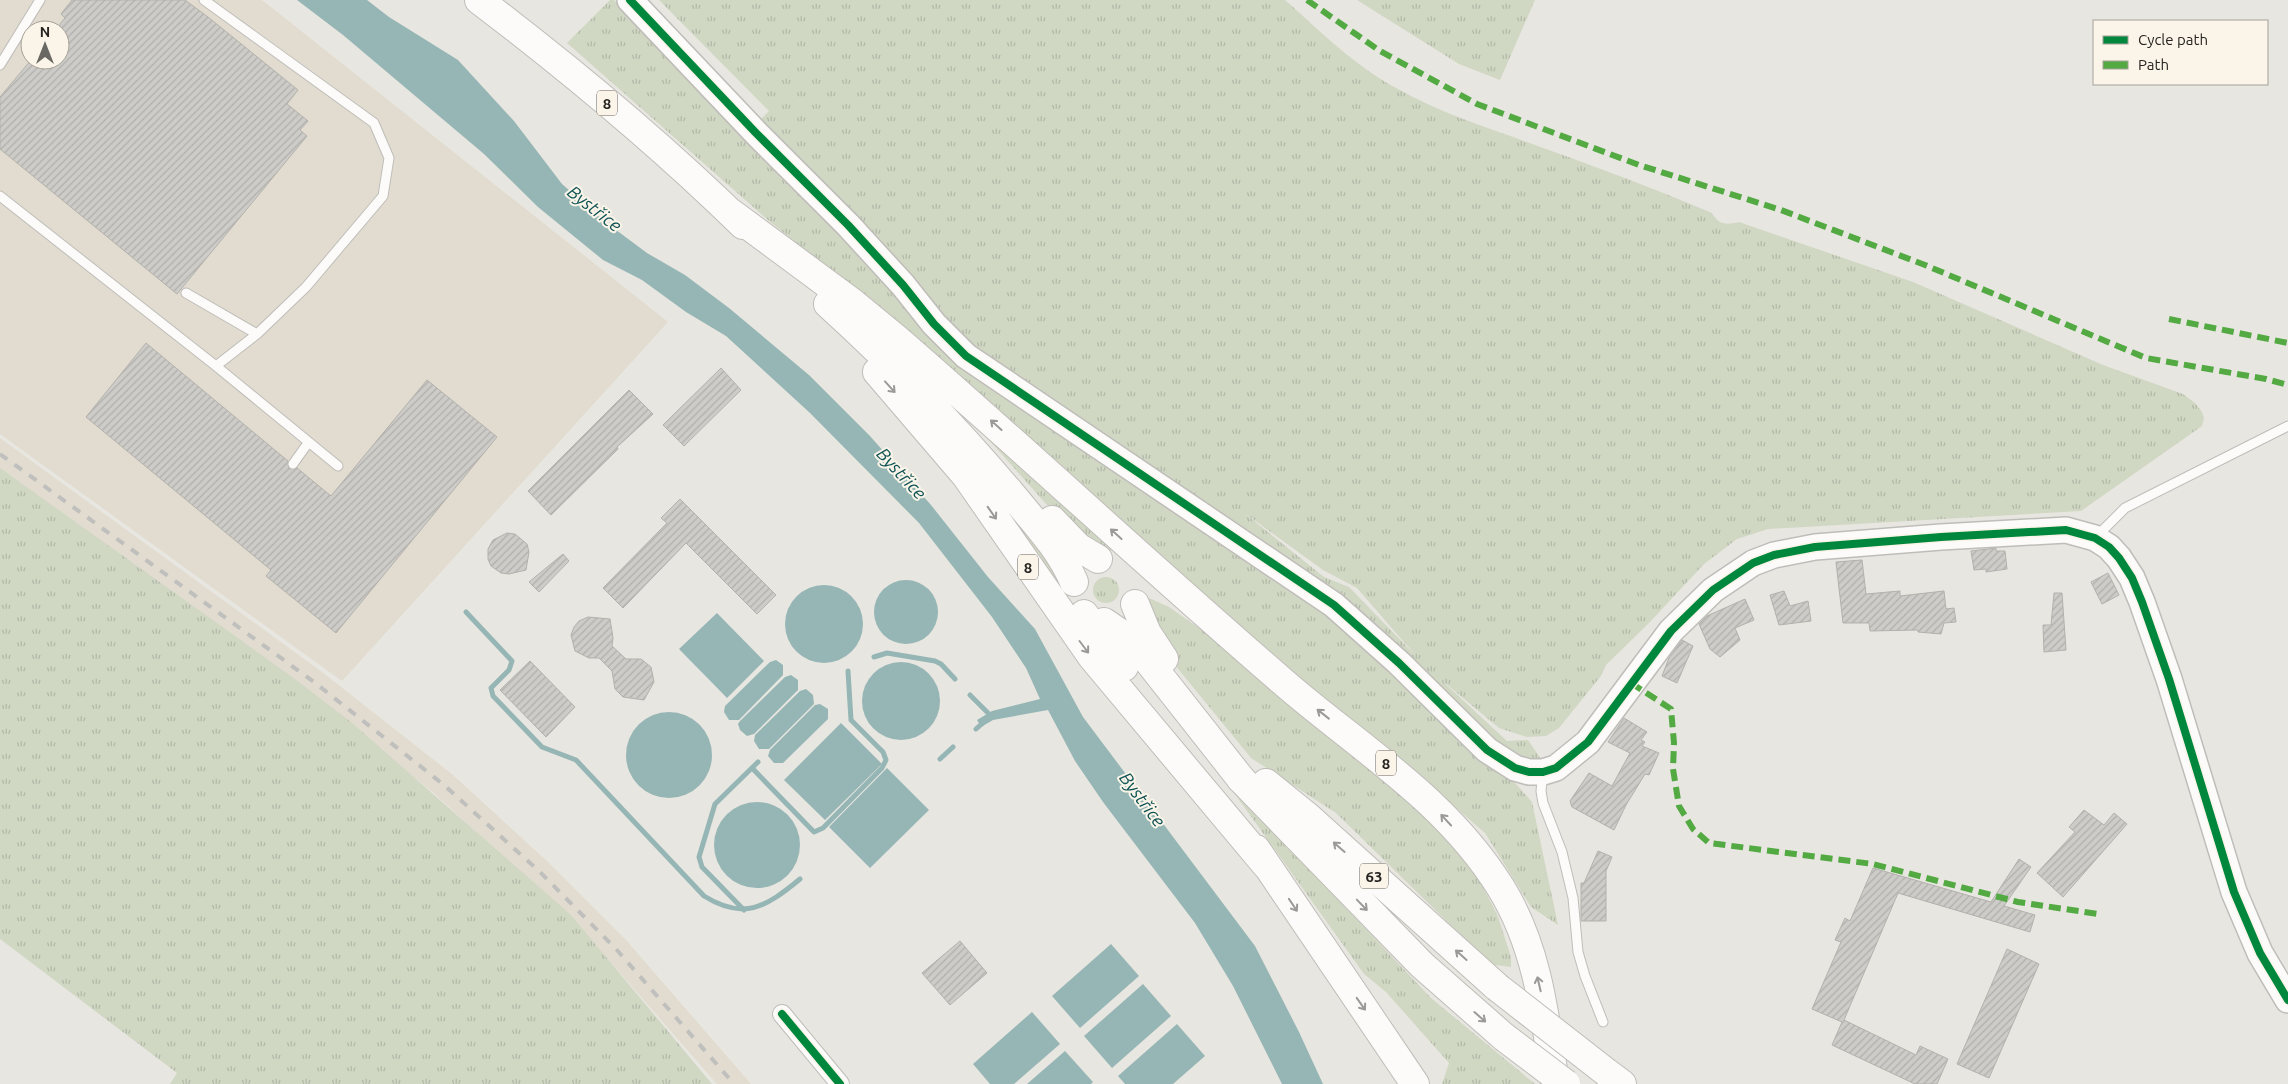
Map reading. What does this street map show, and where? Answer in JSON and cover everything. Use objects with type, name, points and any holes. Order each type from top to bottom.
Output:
[{"type":"main road","name":"8","points":[[479,0],[562,65],[797,270],[956,464],[1092,657],[1266,865],[1415,1084]]},
{"type":"main road","name":"8","points":[[797,270],[853,303],[928,365],[1283,683],[1386,763],[1420,793],[1450,824],[1491,874],[1515,916],[1532,956],[1544,1006],[1555,1084]]},
{"type":"main road","points":[[797,270],[927,384],[998,458],[1069,538],[1098,559]]},
{"type":"main road","points":[[797,270],[947,421],[1058,551],[1074,582],[1076,603],[1094,618],[1231,808],[1266,865]]},
{"type":"main road","points":[[1074,582],[1081,569],[1098,559],[1112,560],[1125,565],[1133,575],[1136,594],[1127,614],[1120,619],[1094,618]]},
{"type":"main road","points":[[1136,594],[1155,591],[1169,599],[1222,640],[1283,683]]},
{"type":"main road","name":"63","points":[[1136,594],[1142,624],[1163,658],[1245,773],[1497,987],[1614,1078]]},
{"type":"main road","name":"63","points":[[1094,618],[1126,637],[1141,652],[1245,773],[1422,965],[1504,1037],[1566,1084]]},
{"type":"street","points":[[630,0],[763,140],[848,225],[903,285],[934,324],[966,356],[1334,605],[1399,662],[1487,750],[1515,768],[1543,772],[1562,764],[1588,742],[1671,630],[1713,590],[1753,563],[1774,555],[1815,547],[1959,536],[2066,530],[2095,538],[2109,547],[2132,578],[2169,679],[2234,892],[2260,953],[2288,1000]]},
{"type":"street","points":[[782,1014],[840,1084]]},
{"type":"lane","points":[[0,65],[40,0]]},
{"type":"lane","points":[[204,0],[374,123],[389,158],[383,196],[306,287],[257,334],[216,366]]},
{"type":"lane","points":[[0,196],[216,366],[338,466]]},
{"type":"lane","points":[[186,294],[257,334]]},
{"type":"lane","points":[[2095,538],[2125,508],[2288,426]]},
{"type":"lane","points":[[293,464],[308,443]]},
{"type":"lane","points":[[1543,772],[1542,791],[1544,803],[1562,852],[1573,898],[1578,952],[1603,1022]]},
{"type":"shaded area","points":[[0,0],[262,0],[668,322],[342,681],[0,434]]},
{"type":"shaded area","points":[[0,438],[322,672],[453,775],[549,863],[626,940],[751,1084],[717,1084],[607,958],[436,795],[336,715],[0,470]]},
{"type":"green space","points":[[610,0],[614,0],[716,101],[946,347],[1180,509],[1367,644],[1514,782],[1532,802],[1558,925],[1531,907],[1485,833],[1418,775],[1214,613],[856,291],[768,220],[567,43]]},
{"type":"green space","points":[[659,0],[1285,0],[1339,48],[1383,80],[1414,98],[1465,120],[1668,195],[1712,213],[1720,222],[1730,224],[1739,222],[1913,282],[2103,365],[2183,394],[2195,403],[2204,418],[2202,426],[2081,511],[1768,529],[1737,539],[1704,564],[1649,623],[1606,665],[1601,676],[1559,728],[1546,736],[1527,737],[1499,728],[1439,678],[1507,741],[1528,740],[1543,762],[1512,755],[1342,601],[969,344],[855,214],[759,121],[769,111]],"holes":[[[1243,512],[1323,570],[1357,588],[1416,656],[1349,587],[1324,577]]]},
{"type":"green space","points":[[1357,0],[1535,0],[1500,80],[1459,64]]},
{"type":"green space","points":[[974,423],[1126,552],[1106,550],[1072,533]]},
{"type":"green space","points":[[965,450],[1061,572],[1060,590]]},
{"type":"green space","points":[[0,468],[295,679],[352,723],[571,915],[712,1084],[170,1084],[177,1073],[0,939]]},
{"type":"green space","points":[[1106,577],[1115,581],[1119,590],[1115,599],[1106,603],[1097,599],[1093,590],[1097,581]]},
{"type":"green space","points":[[1149,598],[1169,607],[1206,633],[1379,770],[1450,841],[1477,876],[1497,914],[1511,957],[1511,967],[1495,965],[1468,942],[1336,813],[1251,758],[1170,659],[1146,599]]},
{"type":"green space","points":[[1127,649],[1292,851],[1431,998],[1535,1084],[1442,1084],[1449,1063],[1386,992],[1364,974],[1197,741],[1124,654]]},
{"type":"water","name":"Bystřice","points":[[297,0],[367,0],[389,17],[458,60],[514,121],[562,184],[604,221],[647,253],[685,275],[729,308],[809,375],[870,436],[931,505],[988,577],[1035,629],[1083,717],[1255,946],[1323,1084],[1282,1084],[1233,986],[1195,923],[1103,802],[1075,761],[1048,710],[993,720],[981,727],[977,720],[992,711],[1040,699],[1026,668],[992,617],[919,523],[810,413],[726,336],[686,312],[642,280],[603,260],[538,207],[484,154],[343,35]]},
{"type":"water","points":[[906,580],[924,586],[932,594],[938,612],[932,630],[924,638],[906,644],[888,638],[880,630],[874,612],[880,594],[888,586]]},
{"type":"water","points":[[824,585],[839,588],[851,597],[860,609],[863,624],[860,639],[851,651],[839,660],[824,663],[809,660],[797,651],[788,639],[785,624],[788,609],[797,597],[809,588]]},
{"type":"water","points":[[717,613],[764,661],[727,698],[679,649]]},
{"type":"water","points":[[776,660],[783,665],[783,675],[739,720],[729,720],[724,712],[725,706],[770,662]]},
{"type":"water","points":[[901,662],[916,665],[928,674],[937,686],[940,701],[937,716],[928,728],[916,737],[901,740],[886,737],[874,728],[865,716],[862,701],[865,686],[874,674],[886,665]]},
{"type":"water","points":[[791,675],[798,680],[798,690],[754,734],[747,736],[740,730],[738,724],[740,721],[785,677]]},
{"type":"water","points":[[806,689],[813,695],[814,704],[769,749],[759,749],[754,741],[755,735],[800,691]]},
{"type":"water","points":[[820,704],[828,709],[828,719],[783,763],[774,763],[768,756],[770,750],[815,705]]},
{"type":"water","points":[[669,712],[685,715],[693,719],[705,731],[709,739],[712,755],[709,771],[705,779],[693,791],[685,795],[669,798],[653,795],[645,791],[633,779],[629,771],[626,755],[629,739],[633,731],[645,719],[653,715]]},
{"type":"water","points":[[841,723],[882,764],[825,820],[784,780]]},
{"type":"water","points":[[887,768],[929,810],[870,868],[829,827]]},
{"type":"water","points":[[757,802],[773,805],[781,809],[793,821],[797,829],[800,845],[797,861],[793,869],[781,881],[773,885],[757,888],[741,885],[733,881],[721,869],[717,861],[714,845],[717,829],[721,821],[733,809],[741,805]]},
{"type":"water","points":[[1111,944],[1139,976],[1080,1028],[1052,996]]},
{"type":"water","points":[[1143,984],[1171,1016],[1112,1068],[1084,1036]]},
{"type":"water","points":[[1032,1012],[1060,1044],[1014,1084],[990,1084],[973,1064]]},
{"type":"water","points":[[1177,1024],[1205,1056],[1173,1084],[1125,1084],[1118,1076]]},
{"type":"water","points":[[1065,1051],[1093,1082],[1091,1084],[1027,1084]]},
{"type":"building","points":[[72,0],[185,0],[298,90],[287,104],[308,121],[300,130],[307,136],[177,294],[0,149],[0,97],[23,70],[70,70],[70,20],[63,20],[65,18],[61,14]]},
{"type":"building","points":[[146,343],[288,461],[289,469],[297,468],[331,496],[427,380],[497,437],[336,633],[266,576],[271,570],[86,417]]},
{"type":"building","points":[[721,368],[741,390],[684,446],[663,425]]},
{"type":"building","points":[[629,390],[653,414],[617,447],[618,449],[551,515],[528,491]]},
{"type":"building","points":[[680,499],[776,595],[757,614],[686,543],[623,608],[603,588],[667,523],[661,518]]},
{"type":"building","points":[[507,533],[515,534],[527,544],[529,552],[526,570],[509,574],[501,573],[491,566],[488,559],[488,549],[493,540]]},
{"type":"building","points":[[1996,548],[1996,551],[2005,551],[2007,569],[1986,572],[1986,569],[1974,570],[1971,551]]},
{"type":"building","points":[[563,554],[569,561],[539,592],[529,582]]},
{"type":"building","points":[[1862,560],[1866,594],[1900,591],[1900,596],[1944,591],[1946,609],[1954,608],[1956,622],[1944,623],[1941,634],[1918,632],[1918,630],[1870,631],[1869,623],[1843,623],[1836,562]]},
{"type":"building","points":[[2108,573],[2119,595],[2102,604],[2091,582]]},
{"type":"building","points":[[1784,591],[1790,606],[1808,601],[1811,621],[1779,625],[1770,595]]},
{"type":"building","points":[[2054,593],[2062,593],[2066,650],[2044,652],[2043,625],[2051,625]]},
{"type":"building","points":[[1745,599],[1754,620],[1735,628],[1740,640],[1720,657],[1710,649],[1699,624],[1707,616]]},
{"type":"building","points":[[588,617],[610,619],[613,638],[612,646],[626,659],[641,659],[651,667],[654,682],[644,700],[623,697],[615,689],[612,671],[599,658],[589,658],[575,651],[571,635],[574,627],[579,621]]},
{"type":"building","points":[[1682,640],[1693,646],[1677,683],[1662,676],[1669,658]]},
{"type":"building","points":[[530,661],[575,707],[546,737],[500,690]]},
{"type":"building","points":[[1624,718],[1647,732],[1641,740],[1645,742],[1642,746],[1659,753],[1649,775],[1645,774],[1626,805],[1614,830],[1572,807],[1570,801],[1589,773],[1612,786],[1630,753],[1608,742]]},
{"type":"building","points":[[2084,810],[2104,825],[2114,813],[2127,824],[2063,897],[2037,873],[2075,832],[2069,827]]},
{"type":"building","points":[[1598,851],[1612,857],[1606,871],[1606,921],[1581,921],[1581,883],[1584,883]]},
{"type":"building","points":[[2019,859],[2031,867],[2004,906],[2035,915],[2030,932],[1898,893],[1844,1020],[1916,1055],[1920,1046],[1948,1059],[1937,1084],[1915,1084],[1832,1045],[1842,1022],[1812,1009],[1841,942],[1835,940],[1845,918],[1850,921],[1873,868],[1991,902]]},
{"type":"building","points":[[960,941],[987,973],[950,1005],[922,973]]},
{"type":"building","points":[[2007,949],[2039,964],[1989,1078],[1957,1064]]},
{"type":"waterway","points":[[466,612],[512,661],[509,670],[491,688],[493,696],[542,747],[576,760],[704,896],[718,904],[743,909],[765,903],[800,879]]},
{"type":"waterway","points":[[874,657],[887,653],[935,661],[941,664],[955,679]]},
{"type":"waterway","points":[[752,768],[814,832],[823,828],[882,768],[886,760],[883,752],[851,720],[848,671]]},
{"type":"waterway","points":[[970,695],[991,716]]},
{"type":"waterway","points":[[976,729],[985,721]]},
{"type":"waterway","points":[[940,759],[953,747]]},
{"type":"waterway","points":[[744,910],[702,867],[699,857],[715,804],[758,762]]},
{"type":"railway","points":[[0,454],[314,682],[444,785],[540,872],[616,949],[734,1084]]},
{"type":"marked path","points":[[1307,0],[1380,51],[1477,104],[1639,165],[1781,210],[1925,265],[2146,358],[2266,379],[2288,385]]},
{"type":"marked path","points":[[2169,319],[2288,343]]},
{"type":"marked path","points":[[1631,683],[1671,709],[1674,743],[1673,769],[1679,806],[1693,829],[1709,843],[1873,864],[2018,902],[2098,914]]},
{"type":"cycle path","points":[[630,0],[756,133],[848,225],[903,285],[934,324],[966,356],[1334,605],[1399,663],[1487,750],[1515,768],[1529,772],[1543,772],[1556,768],[1588,742],[1671,631],[1713,590],[1753,563],[1774,555],[1815,547],[1941,537],[2066,530],[2095,538],[2109,547],[2132,578],[2169,679],[2234,892],[2260,953],[2288,1000]]},
{"type":"cycle path","points":[[782,1014],[840,1084]]}]
